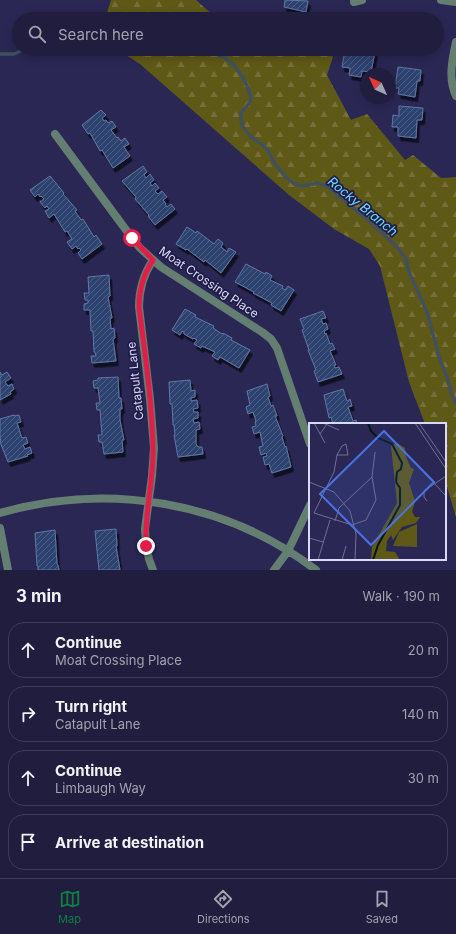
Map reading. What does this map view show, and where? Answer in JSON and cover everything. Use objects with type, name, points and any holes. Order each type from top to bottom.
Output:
[{"type":"street","points":[[441,0],[456,2]]},
{"type":"street","points":[[456,42],[451,67],[453,90],[456,96]]},
{"type":"street","name":"Moat Crossing Place","points":[[55,134],[132,238],[153,260],[161,267],[262,332],[270,339],[277,348],[309,441]]},
{"type":"street","name":"Catapult Lane","points":[[153,260],[147,270],[139,296],[154,448],[145,534],[149,559],[153,570]]},
{"type":"street","points":[[0,512],[51,501],[81,498],[112,498],[178,506],[206,513],[234,523],[288,551],[316,570]]},
{"type":"street","points":[[274,570],[288,551],[309,508]]},
{"type":"street","points":[[0,528],[8,570]]},
{"type":"green space","points":[[111,0],[196,0],[209,12],[107,12]]},
{"type":"green space","points":[[128,56],[332,56],[333,57],[327,75],[351,120],[367,114],[405,160],[413,155],[441,178],[456,177],[456,517],[446,483],[446,423],[425,423],[409,382],[380,266],[369,249],[334,229],[289,195],[140,64]]},
{"type":"building","points":[[285,0],[308,1],[306,12],[284,7]]},
{"type":"building","points":[[344,56],[374,56],[372,68],[360,68],[360,77],[349,75],[350,68],[342,67]]},
{"type":"building","points":[[398,67],[421,70],[420,81],[417,81],[415,97],[398,94],[399,88],[396,88]]},
{"type":"building","points":[[399,106],[423,108],[422,120],[417,120],[416,138],[398,136],[398,127],[392,127],[393,115],[399,116]]},
{"type":"building","points":[[101,110],[106,115],[102,118],[104,121],[106,120],[108,123],[112,121],[116,127],[111,130],[117,138],[118,137],[121,141],[125,138],[129,144],[124,147],[130,156],[113,168],[102,150],[100,151],[90,133],[88,134],[82,125]]},
{"type":"building","points":[[143,166],[147,172],[144,175],[146,178],[150,174],[154,180],[150,183],[152,186],[155,183],[159,188],[155,191],[158,194],[162,191],[167,197],[163,200],[167,207],[171,204],[175,209],[155,225],[148,216],[149,215],[135,199],[136,197],[122,181]]},
{"type":"building","points":[[50,176],[77,210],[75,211],[81,220],[83,219],[94,237],[96,235],[102,244],[82,259],[78,253],[81,250],[76,246],[72,249],[67,242],[72,239],[67,231],[65,232],[54,214],[49,218],[45,211],[49,209],[47,206],[45,208],[40,202],[44,199],[38,194],[35,197],[30,190]]},
{"type":"building","points":[[187,227],[196,233],[197,231],[214,244],[218,239],[223,243],[221,247],[227,252],[229,248],[236,252],[221,273],[205,260],[204,262],[187,249],[186,250],[176,244]]},
{"type":"building","points":[[246,264],[272,276],[270,280],[283,286],[282,288],[285,290],[288,286],[294,290],[281,311],[271,305],[272,303],[235,282]]},
{"type":"building","points":[[109,275],[110,296],[108,297],[112,318],[110,318],[111,329],[114,328],[115,338],[113,339],[116,361],[92,363],[91,356],[96,356],[94,352],[93,331],[91,331],[90,310],[84,310],[84,304],[88,303],[88,300],[85,300],[84,293],[89,293],[88,277]]},
{"type":"building","points":[[185,309],[196,315],[195,317],[214,326],[213,328],[222,334],[223,333],[232,338],[231,340],[250,350],[239,368],[220,357],[218,360],[212,356],[215,352],[202,346],[201,348],[194,344],[197,340],[184,334],[184,332],[182,331],[180,335],[172,330]]},
{"type":"building","points":[[323,311],[326,318],[321,319],[323,324],[326,323],[328,329],[324,331],[330,344],[332,343],[335,349],[330,351],[336,365],[334,365],[335,368],[339,367],[342,374],[318,382],[314,371],[316,370],[308,350],[302,330],[304,329],[300,319]]},
{"type":"building","points":[[0,372],[2,375],[7,372],[11,378],[5,382],[8,386],[12,384],[14,389],[10,392],[11,394],[0,400]]},
{"type":"building","points":[[118,377],[119,398],[121,398],[122,409],[120,409],[120,420],[124,440],[122,440],[123,452],[104,454],[102,442],[99,442],[98,435],[102,435],[100,410],[97,410],[96,403],[100,403],[98,388],[94,388],[93,381],[98,380],[98,378]]},
{"type":"building","points":[[190,380],[191,391],[195,390],[195,397],[191,398],[191,401],[197,400],[198,408],[193,409],[194,412],[198,412],[198,418],[193,419],[194,423],[199,422],[200,429],[196,430],[196,444],[198,447],[202,447],[203,454],[178,457],[174,435],[172,404],[170,404],[169,382]]},
{"type":"building","points":[[267,384],[270,396],[268,397],[277,416],[275,416],[283,436],[282,437],[285,447],[286,446],[291,467],[272,473],[269,464],[265,465],[263,457],[267,456],[266,453],[261,455],[259,447],[263,446],[260,432],[254,434],[252,427],[256,426],[256,421],[253,412],[248,414],[246,407],[250,405],[247,391]]},
{"type":"building","points":[[343,389],[347,401],[350,399],[352,406],[348,407],[353,421],[356,420],[357,423],[333,423],[331,417],[329,418],[324,395]]},
{"type":"building","points":[[19,415],[21,422],[17,423],[22,438],[26,437],[28,443],[23,445],[25,449],[30,447],[32,453],[27,455],[28,456],[8,462],[0,442],[0,419]]},
{"type":"building","points":[[116,529],[116,546],[120,570],[99,570],[95,531]]},
{"type":"building","points":[[55,530],[57,564],[59,570],[38,570],[35,533]]},
{"type":"waterway","name":"Rocky Branch","points":[[0,54],[12,54]]},
{"type":"waterway","name":"Rocky Branch","points":[[222,56],[240,73],[248,87],[251,101],[241,113],[243,127],[251,137],[267,149],[275,164],[284,175],[293,183],[302,186],[318,183],[328,187],[369,221],[398,248],[406,259],[409,272],[427,312],[440,360],[456,403]]},
{"type":"route","points":[[132,238],[153,260],[147,270],[139,296],[154,448],[145,528],[146,546]]}]
